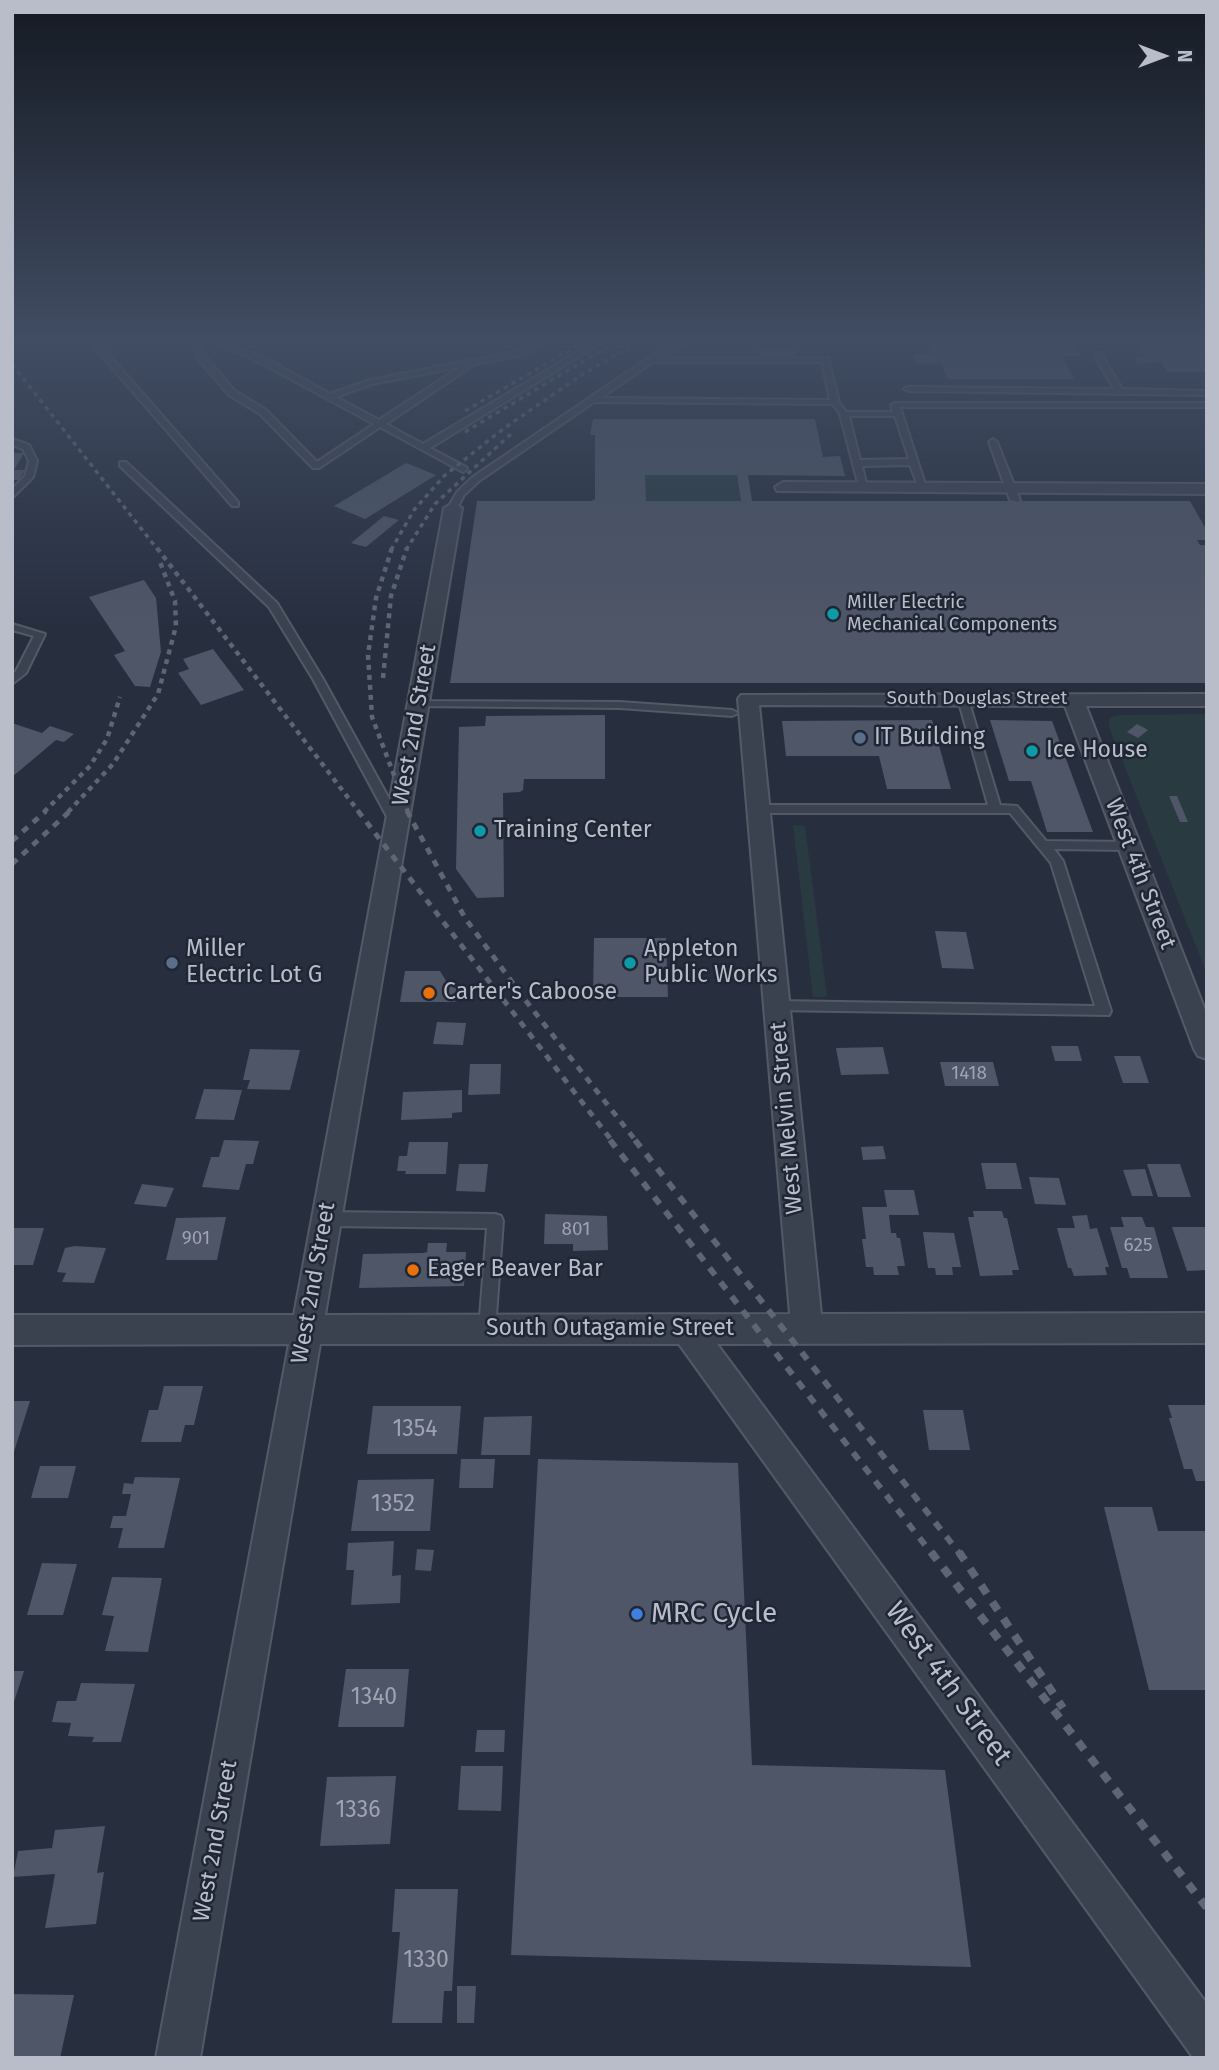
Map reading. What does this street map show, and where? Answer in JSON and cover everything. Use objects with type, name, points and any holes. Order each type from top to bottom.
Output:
[{"type":"street","points":[[783,487],[922,487],[1013,494],[1207,489]]},
{"type":"street","name":"West 2nd Street","points":[[178,2058],[305,1330],[453,508]]},
{"type":"street","name":"South Douglas Street","points":[[740,706],[963,699],[1207,700]]},
{"type":"street","name":"West 4th Street","points":[[1073,699],[1207,1049]]},
{"type":"street","name":"West Melvin Street","points":[[740,706],[758,808],[807,1329]]},
{"type":"street","name":"South Outagamie Street","points":[[12,1330],[1207,1328]]},
{"type":"street","name":"West 4th Street","points":[[687,1329],[1207,2041]]},
{"type":"lane","points":[[175,436],[235,504]]},
{"type":"lane","points":[[286,436],[316,466],[362,436]]},
{"type":"lane","points":[[401,436],[463,469]]},
{"type":"lane","points":[[424,448],[445,436]]},
{"type":"lane","points":[[453,508],[460,494],[475,479],[539,436]]},
{"type":"lane","points":[[850,436],[863,487]]},
{"type":"lane","points":[[905,436],[922,487]]},
{"type":"lane","points":[[12,442],[26,447],[33,461],[29,477],[12,495]]},
{"type":"lane","points":[[993,442],[1013,494]]},
{"type":"lane","points":[[857,463],[914,462]]},
{"type":"lane","points":[[123,464],[272,605],[325,691],[398,825]]},
{"type":"lane","points":[[12,627],[40,634],[22,673],[12,681]]},
{"type":"lane","points":[[963,699],[995,809]]},
{"type":"lane","points":[[418,704],[740,706]]},
{"type":"lane","points":[[758,808],[1013,809],[1058,861],[1104,1011],[776,1006]]},
{"type":"lane","points":[[1043,845],[1129,846]]},
{"type":"lane","points":[[326,1219],[495,1221],[487,1329]]},
{"type":"shaded area","points":[[645,475],[737,475],[741,501],[646,501]]},
{"type":"shaded area","points":[[1207,714],[1207,974],[1109,727],[1109,721],[1111,717],[1120,715]]},
{"type":"shaded area","points":[[793,825],[805,826],[827,997],[813,997]]},
{"type":"building","name":"Miller Electric Mechanical Components","points":[[595,436],[818,436],[823,457],[840,456],[845,476],[748,475],[752,501],[1190,501],[1207,531],[1207,540],[1197,540],[1200,545],[1207,545],[1207,683],[450,683],[477,501],[595,499]],"holes":[[[645,475],[737,475],[741,501],[646,501]]]},
{"type":"building","points":[[12,453],[24,453],[14,470],[25,470],[19,480],[12,480]]},
{"type":"building","points":[[406,463],[436,475],[365,519],[334,506]]},
{"type":"building","points":[[384,516],[399,520],[366,547],[351,543]]},
{"type":"building","points":[[144,580],[156,598],[161,652],[150,687],[135,686],[114,655],[125,651],[89,597]]},
{"type":"building","points":[[213,649],[244,690],[201,705],[178,673],[189,669],[183,659]]},
{"type":"building","name":"Training Center","points":[[605,715],[605,779],[524,779],[523,790],[520,792],[503,793],[504,897],[477,898],[456,869],[459,727],[485,726],[486,716]]},
{"type":"building","name":"IT Building","points":[[932,720],[951,789],[887,789],[879,756],[786,756],[782,721]]},
{"type":"building","name":"Ice House","points":[[990,720],[1052,721],[1093,832],[1047,832],[1031,781],[1009,781]]},
{"type":"building","points":[[12,723],[42,733],[50,726],[74,734],[64,742],[56,740],[12,777]]},
{"type":"building","points":[[1137,724],[1148,730],[1138,738],[1127,732]]},
{"type":"building","points":[[1169,796],[1177,796],[1188,822],[1180,822]]},
{"type":"building","points":[[935,931],[966,932],[974,969],[942,968]]},
{"type":"building","name":"Appleton Public Works","points":[[594,938],[666,938],[668,997],[593,997]]},
{"type":"building","name":"Carter's Caboose","points":[[405,971],[440,971],[448,984],[457,984],[455,1002],[400,1002]]},
{"type":"building","points":[[437,1022],[466,1023],[463,1045],[433,1044]]},
{"type":"building","points":[[1051,1046],[1078,1046],[1082,1061],[1055,1061]]},
{"type":"building","points":[[883,1047],[889,1074],[841,1075],[836,1048]]},
{"type":"building","points":[[250,1049],[300,1050],[290,1090],[247,1089],[250,1080],[243,1080]]},
{"type":"building","points":[[1114,1056],[1140,1056],[1149,1083],[1123,1083]]},
{"type":"building","points":[[940,1062],[993,1062],[999,1086],[945,1086]]},
{"type":"building","points":[[470,1064],[501,1064],[500,1094],[468,1095]]},
{"type":"building","points":[[204,1089],[242,1090],[234,1120],[195,1119]]},
{"type":"building","points":[[462,1090],[462,1112],[452,1113],[452,1118],[401,1120],[403,1092]]},
{"type":"building","points":[[224,1140],[259,1141],[253,1164],[246,1164],[239,1190],[202,1187],[211,1157],[219,1157]]},
{"type":"building","points":[[409,1142],[448,1142],[446,1174],[405,1174],[406,1171],[397,1171],[399,1156],[407,1156]]},
{"type":"building","points":[[883,1146],[886,1159],[863,1160],[861,1147]]},
{"type":"building","points":[[981,1163],[1016,1163],[1022,1189],[986,1189]]},
{"type":"building","points":[[459,1164],[488,1164],[485,1192],[456,1191]]},
{"type":"building","points":[[1147,1164],[1180,1164],[1191,1197],[1158,1197]]},
{"type":"building","points":[[1145,1169],[1153,1196],[1132,1196],[1123,1170]]},
{"type":"building","points":[[1029,1177],[1059,1178],[1066,1205],[1035,1204]]},
{"type":"building","points":[[142,1184],[174,1188],[166,1207],[134,1204]]},
{"type":"building","points":[[884,1190],[914,1190],[919,1215],[889,1215],[891,1233],[896,1233],[897,1238],[900,1238],[905,1266],[897,1266],[899,1275],[874,1275],[873,1267],[866,1267],[862,1239],[866,1239],[862,1207],[887,1207]]},
{"type":"building","points":[[973,1211],[1002,1211],[1004,1218],[1007,1218],[1019,1270],[1012,1270],[1013,1275],[980,1276],[968,1217],[974,1217]]},
{"type":"building","points":[[545,1214],[607,1216],[608,1250],[573,1251],[573,1244],[544,1244]]},
{"type":"building","points":[[1087,1215],[1090,1229],[1097,1228],[1109,1267],[1105,1267],[1107,1275],[1074,1276],[1071,1268],[1068,1268],[1057,1228],[1075,1228],[1072,1216]]},
{"type":"building","points":[[226,1217],[217,1260],[166,1260],[176,1218]]},
{"type":"building","points":[[1121,1217],[1142,1217],[1146,1227],[1154,1227],[1168,1278],[1130,1278],[1127,1268],[1122,1268],[1110,1227],[1124,1227]]},
{"type":"building","points":[[1172,1227],[1207,1227],[1207,1270],[1187,1271]]},
{"type":"building","points":[[12,1228],[44,1228],[33,1265],[12,1265]]},
{"type":"building","points":[[923,1232],[954,1233],[961,1267],[952,1267],[953,1275],[936,1275],[935,1268],[928,1268]]},
{"type":"building","name":"Eager Beaver Bar","points":[[428,1243],[447,1243],[446,1252],[466,1252],[464,1286],[359,1288],[363,1254],[423,1253],[427,1252]]},
{"type":"building","points":[[65,1248],[106,1248],[94,1283],[62,1282],[66,1273],[57,1272]]},
{"type":"building","points":[[164,1386],[203,1386],[194,1425],[185,1425],[181,1442],[141,1442],[149,1410],[158,1410]]},
{"type":"building","points":[[12,1401],[30,1401],[13,1455],[12,1455]]},
{"type":"building","points":[[1168,1405],[1205,1405],[1207,1481],[1196,1481],[1192,1469],[1184,1469],[1169,1418],[1172,1418]]},
{"type":"building","points":[[373,1406],[461,1406],[457,1454],[367,1454]]},
{"type":"building","points":[[923,1410],[963,1410],[970,1450],[929,1450]]},
{"type":"building","points":[[532,1416],[530,1455],[481,1455],[484,1417]]},
{"type":"building","points":[[461,1459],[495,1459],[493,1488],[459,1488]]},
{"type":"building","name":"MRC Cycle","points":[[538,1459],[738,1463],[752,1765],[945,1770],[971,1967],[511,1955]]},
{"type":"building","points":[[40,1466],[76,1466],[68,1498],[31,1498]]},
{"type":"building","points":[[135,1477],[180,1478],[164,1548],[118,1548],[123,1528],[110,1528],[113,1516],[126,1516],[131,1494],[122,1494],[124,1483],[133,1484]]},
{"type":"building","points":[[434,1479],[430,1531],[351,1531],[358,1480]]},
{"type":"building","points":[[1104,1507],[1152,1507],[1158,1531],[1207,1531],[1207,1690],[1149,1690]]},
{"type":"building","points":[[394,1541],[392,1576],[401,1575],[400,1603],[351,1605],[354,1570],[346,1570],[348,1543]]},
{"type":"building","points":[[417,1549],[434,1550],[431,1571],[415,1570]]},
{"type":"building","points":[[42,1563],[77,1564],[63,1615],[27,1615]]},
{"type":"building","points":[[112,1577],[162,1578],[148,1652],[105,1651],[114,1616],[102,1615]]},
{"type":"building","points":[[346,1669],[409,1669],[404,1727],[338,1727]]},
{"type":"building","points":[[12,1671],[24,1671],[13,1705],[12,1705]]},
{"type":"building","points":[[81,1683],[135,1684],[121,1742],[92,1742],[94,1737],[68,1736],[71,1723],[52,1722],[57,1701],[76,1701]]},
{"type":"building","points":[[477,1730],[505,1730],[504,1752],[475,1752]]},
{"type":"building","points":[[461,1766],[503,1766],[501,1811],[458,1810]]},
{"type":"building","points":[[396,1776],[390,1844],[320,1846],[327,1777]]},
{"type":"building","points":[[105,1826],[97,1873],[104,1872],[96,1924],[45,1928],[55,1874],[13,1877],[18,1851],[52,1848],[55,1830]]},
{"type":"building","points":[[395,1889],[458,1889],[452,1991],[444,1991],[442,2023],[392,2023],[400,1932],[392,1932]]},
{"type":"building","points":[[457,1986],[476,1986],[474,2023],[457,2023]]},
{"type":"building","points":[[12,1994],[74,1995],[60,2058],[12,2058]]},
{"type":"railway","points":[[68,436],[158,550]]},
{"type":"railway","points":[[392,549],[414,510],[444,476],[495,436]]},
{"type":"railway","points":[[407,549],[435,504],[509,436]]},
{"type":"railway","points":[[157,548],[359,812]]},
{"type":"railway","points":[[392,549],[376,598],[368,655],[372,717],[408,812]]},
{"type":"railway","points":[[383,678],[391,596],[407,549]]},
{"type":"railway","points":[[68,812],[113,764],[158,694],[176,626],[175,601],[160,562]]},
{"type":"railway","points":[[44,812],[90,766],[107,739],[120,697]]},
{"type":"railway","points":[[12,841],[46,811]]},
{"type":"railway","points":[[12,864],[70,811]]},
{"type":"railway","points":[[358,811],[612,1141]]},
{"type":"railway","points":[[407,811],[465,918],[636,1141]]},
{"type":"railway","points":[[610,1140],[932,1554]]},
{"type":"railway","points":[[635,1140],[960,1554]]},
{"type":"railway","points":[[931,1552],[1207,1908]]},
{"type":"railway","points":[[959,1552],[1063,1708]]},
{"type":"place","name":"Miller Electric Mechanical Components","points":[[833,614]]},
{"type":"place","name":"IT Building","points":[[860,738]]},
{"type":"place","name":"Ice House","points":[[1032,751]]},
{"type":"place","name":"Training Center","points":[[480,831]]},
{"type":"place","name":"Miller Electric Lot G","points":[[172,963]]},
{"type":"place","name":"Appleton Public Works","points":[[630,963]]},
{"type":"place","name":"Carter's Caboose","points":[[429,993]]},
{"type":"place","name":"Eager Beaver Bar","points":[[413,1270]]},
{"type":"place","name":"MRC Cycle","points":[[637,1614]]}]
